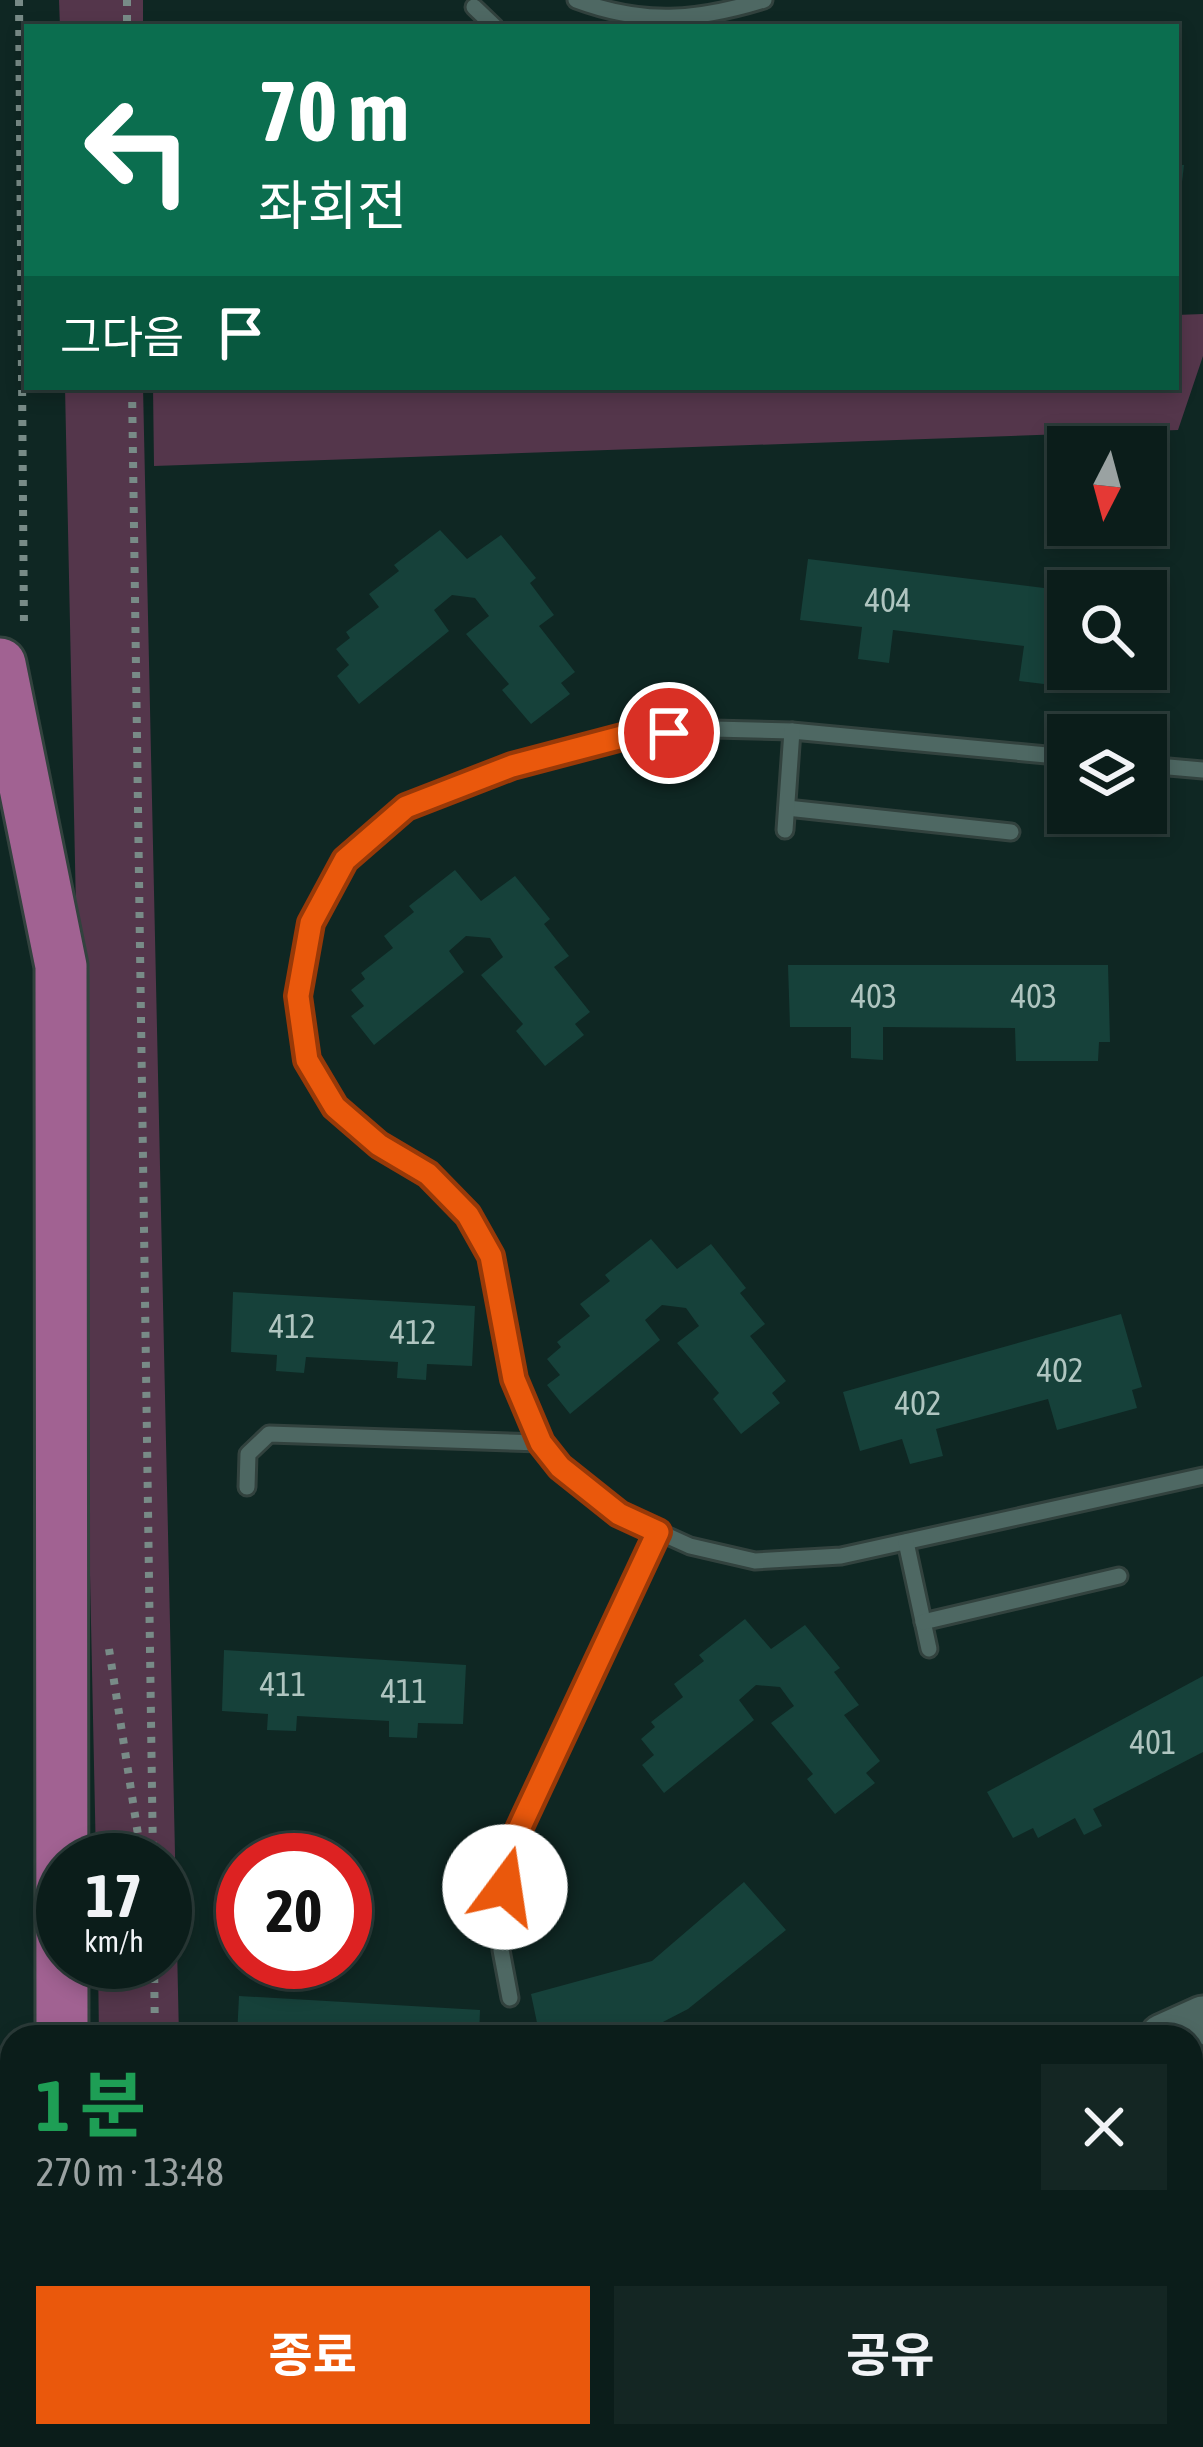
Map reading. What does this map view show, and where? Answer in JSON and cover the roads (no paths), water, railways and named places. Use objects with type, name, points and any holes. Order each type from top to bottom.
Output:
[{"type":"highway","points":[[0,664],[61,966],[62,2025]]},
{"type":"lane","points":[[576,0],[633,21],[710,15],[764,0]]},
{"type":"lane","points":[[474,7],[492,24]]},
{"type":"lane","points":[[1047,755],[792,731],[712,729],[626,736],[512,766],[406,807],[345,860],[311,923],[298,996],[307,1060],[335,1107],[379,1145],[428,1174],[468,1215],[491,1256],[514,1379],[541,1443],[560,1467],[619,1514],[690,1546],[755,1562],[841,1556],[1203,1475]]},
{"type":"lane","points":[[785,830],[792,731]]},
{"type":"lane","points":[[1167,767],[1203,770]]},
{"type":"lane","points":[[787,808],[1011,832]]},
{"type":"lane","points":[[247,1487],[248,1454],[269,1434],[541,1443]]},
{"type":"lane","points":[[510,1998],[501,1950],[512,1844],[658,1532]]},
{"type":"lane","points":[[906,1542],[929,1649]]},
{"type":"lane","points":[[923,1622],[1119,1576]]}]
